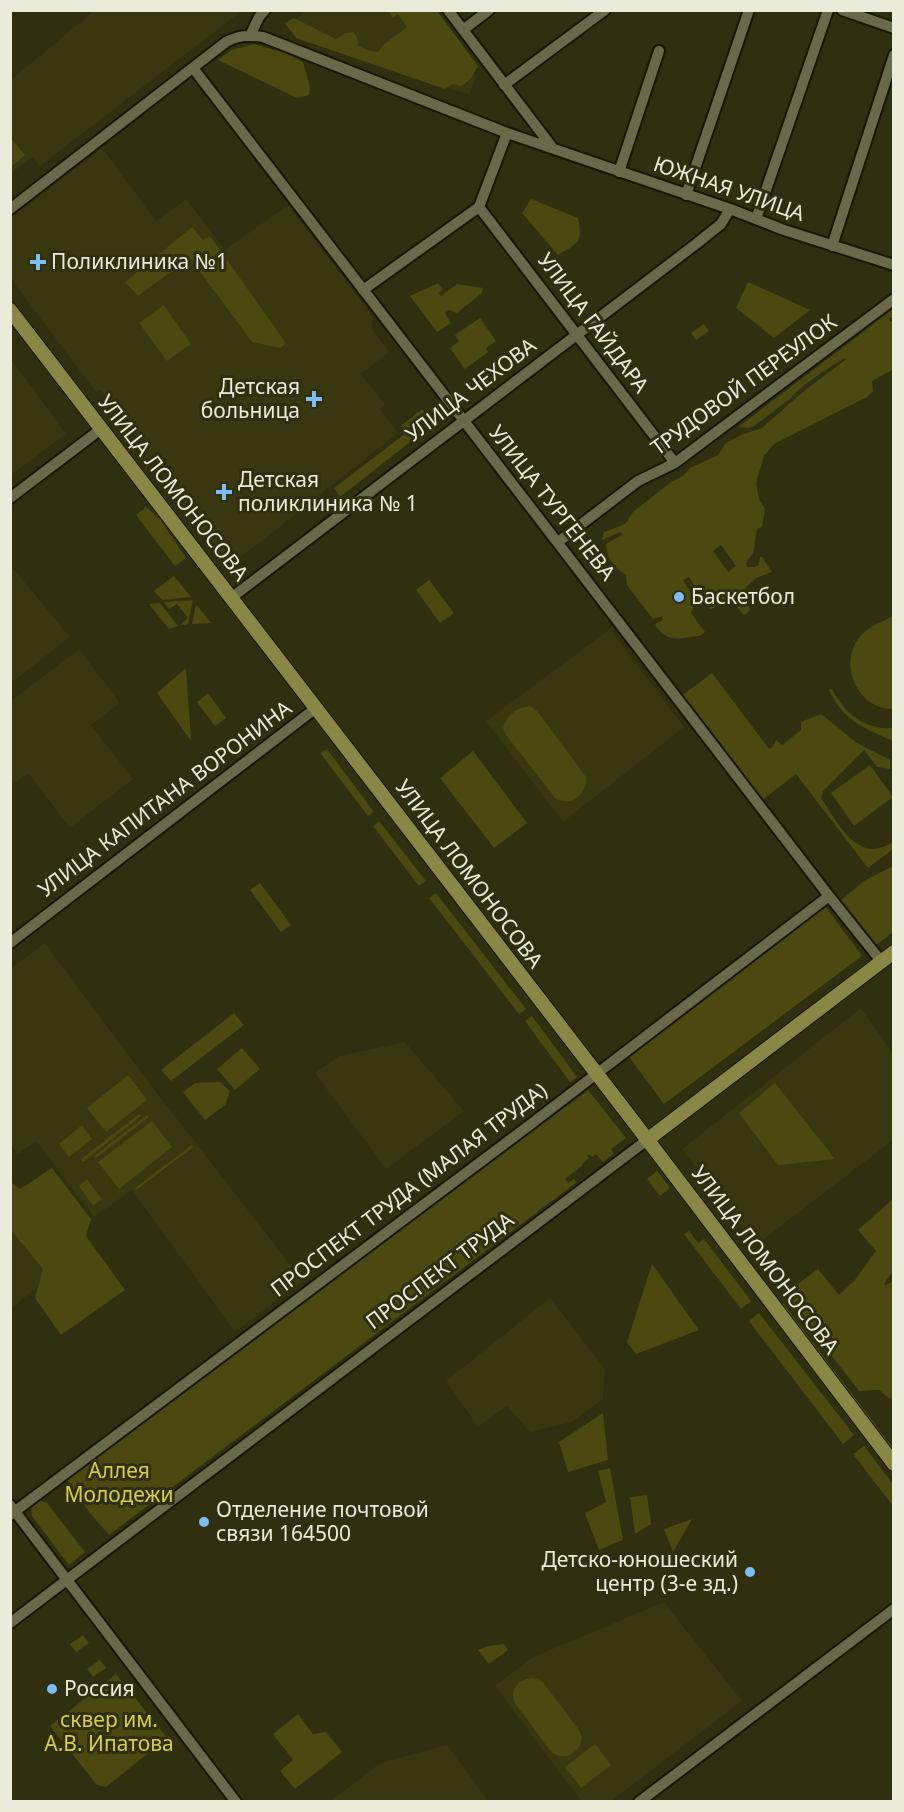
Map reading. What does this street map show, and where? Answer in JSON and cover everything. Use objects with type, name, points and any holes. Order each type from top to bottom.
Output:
[{"type":"main road","name":"УЛИЦА ЛОМОНОСОВА","points":[[10,310],[894,1464]]},
{"type":"main road","name":"ПРОСПЕКТ ТРУДА","points":[[647,1140],[894,952]]},
{"type":"street","points":[[10,209],[226,42],[238,36],[250,36],[265,10]]},
{"type":"street","points":[[448,10],[552,148]]},
{"type":"street","points":[[463,30],[489,10]]},
{"type":"street","points":[[504,85],[605,10]]},
{"type":"street","points":[[686,195],[749,10]]},
{"type":"street","points":[[756,219],[828,10]]},
{"type":"street","points":[[842,10],[894,28]]},
{"type":"street","name":"ЮЖНАЯ УЛИЦА","points":[[250,36],[263,37],[507,133],[730,209],[784,230],[894,265]]},
{"type":"street","points":[[619,172],[659,51]]},
{"type":"street","points":[[832,246],[894,55]]},
{"type":"street","name":"УЛИЦА ТУРГЕНЕВА","points":[[193,68],[829,896],[882,961]]},
{"type":"street","points":[[523,109],[525,120],[523,138]]},
{"type":"street","points":[[363,290],[479,207],[507,133]]},
{"type":"street","name":"УЛИЦА ГАЙДАРА","points":[[479,207],[675,463]]},
{"type":"street","name":"УЛИЦА ЧЕХОВА","points":[[231,598],[721,224],[730,209]]},
{"type":"street","name":"ТРУДОВОЙ ПЕРЕУЛОК","points":[[558,542],[638,481],[675,463],[894,299]]},
{"type":"street","points":[[10,498],[101,429]]},
{"type":"street","name":"УЛИЦА КАПИТАНА ВОРОНИНА","points":[[10,942],[316,708]]},
{"type":"street","name":"ПРОСПЕКТ ТРУДА (МАЛАЯ ТРУДА)","points":[[12,1510],[43,1491],[829,896]]},
{"type":"street","name":"ПРОСПЕКТ ТРУДА","points":[[10,1623],[647,1140]]},
{"type":"street","points":[[12,1510],[236,1802]]},
{"type":"street","points":[[639,1802],[894,1609]]},
{"type":"shaded area","points":[[238,10],[239,13],[40,166],[32,157],[11,174],[11,80],[94,11]]},
{"type":"shaded area","points":[[304,11],[428,11],[476,75],[469,95],[294,31],[292,25]]},
{"type":"shaded area","points":[[102,148],[156,221],[186,199],[225,250],[288,205],[372,315],[372,329],[389,352],[361,374],[385,405],[380,409],[398,433],[249,551],[228,563],[143,454],[146,450],[100,389],[96,392],[11,279],[11,217]]},
{"type":"shaded area","points":[[11,359],[66,434],[11,475]]},
{"type":"shaded area","points":[[13,568],[70,637],[11,683],[10,570]]},
{"type":"shaded area","points":[[610,629],[684,727],[563,822],[486,721]]},
{"type":"shaded area","points":[[79,649],[120,703],[91,725],[133,779],[70,828],[28,773],[11,786],[10,702]]},
{"type":"shaded area","points":[[45,943],[150,1084],[303,1281],[235,1332],[132,1190],[94,1217],[36,1141],[18,1154],[10,1144],[10,969]]},
{"type":"shaded area","points":[[861,1008],[893,1053],[893,1140],[756,1245],[682,1149]]},
{"type":"shaded area","points":[[405,1042],[464,1111],[386,1169],[315,1073],[339,1056]]},
{"type":"shaded area","points":[[10,1223],[48,1270],[41,1284],[11,1309]]},
{"type":"shaded area","points":[[550,1298],[605,1369],[603,1399],[572,1422],[530,1432],[507,1406],[478,1427],[446,1381]]},
{"type":"shaded area","points":[[664,1602],[742,1701],[611,1801],[581,1801],[495,1686],[531,1658]]},
{"type":"shaded area","points":[[447,1745],[487,1799],[485,1801],[331,1801],[380,1763]]},
{"type":"green space","points":[[388,11],[437,11],[478,66],[471,78],[462,86],[453,84],[445,89],[296,38],[285,23],[294,18],[336,39],[353,32],[357,37],[358,46],[378,52],[383,45],[407,27],[398,14],[393,18]]},
{"type":"green space","points":[[254,44],[285,53],[303,62],[310,87],[309,95],[297,98],[218,60],[232,50]]},
{"type":"green space","points":[[10,137],[25,155],[12,166],[11,164]]},
{"type":"green space","points":[[531,199],[578,218],[580,233],[574,245],[558,255],[522,213]]},
{"type":"green space","points":[[192,227],[203,240],[210,236],[286,343],[280,348],[252,342],[190,258],[138,296],[125,282]]},
{"type":"green space","points":[[748,282],[810,310],[774,338],[736,308]]},
{"type":"green space","points":[[438,283],[443,289],[439,293],[441,296],[457,284],[483,288],[482,293],[457,313],[449,310],[445,313],[451,323],[437,332],[410,296]]},
{"type":"green space","points":[[164,305],[191,344],[167,361],[139,323]]},
{"type":"green space","points":[[893,309],[893,317],[889,318],[893,321],[893,372],[892,370],[872,381],[873,391],[867,397],[774,444],[764,456],[756,483],[759,499],[765,509],[762,527],[757,529],[753,553],[746,563],[747,567],[754,567],[759,565],[760,557],[762,557],[772,572],[756,578],[746,587],[745,596],[750,610],[744,615],[729,599],[710,609],[689,577],[683,580],[693,596],[700,601],[691,613],[705,632],[696,636],[670,638],[662,633],[655,624],[662,620],[663,616],[653,619],[627,585],[626,575],[609,558],[606,544],[623,534],[620,532],[602,540],[604,532],[625,524],[633,512],[671,482],[683,476],[690,468],[718,455],[726,443],[762,428],[846,358],[807,383],[754,426],[738,427]],"holes":[[[721,545],[736,566],[728,572],[713,551]]]},
{"type":"green space","points":[[480,318],[496,341],[486,348],[488,352],[465,369],[450,348],[459,341],[455,335]]},
{"type":"green space","points":[[704,324],[709,331],[696,340],[691,333]]},
{"type":"green space","points":[[422,409],[433,424],[340,497],[334,488],[406,433],[401,426]]},
{"type":"green space","points":[[146,507],[160,519],[186,558],[175,566],[136,515]]},
{"type":"green space","points":[[174,576],[191,597],[162,600],[154,591]]},
{"type":"green space","points":[[429,580],[454,613],[440,623],[416,590]]},
{"type":"green space","points":[[193,600],[188,624],[183,625],[181,624],[188,618],[177,604],[169,609],[164,602]]},
{"type":"green space","points":[[160,603],[178,626],[169,629],[149,604]]},
{"type":"green space","points":[[196,604],[211,623],[192,624]]},
{"type":"green space","points":[[893,616],[894,709],[882,708],[863,696],[856,686],[850,664],[859,637],[873,626]]},
{"type":"green space","points":[[186,668],[191,741],[157,693]]},
{"type":"green space","points":[[712,673],[769,749],[773,747],[776,740],[782,745],[801,730],[801,722],[821,714],[857,743],[890,760],[890,769],[877,767],[864,750],[823,791],[821,798],[842,829],[859,845],[880,848],[893,842],[893,849],[868,868],[796,774],[761,801],[683,695]]},
{"type":"green space","points":[[832,689],[843,706],[856,718],[873,726],[893,728],[893,741],[855,722],[835,701],[829,690]]},
{"type":"green space","points":[[208,693],[226,718],[215,726],[197,702]]},
{"type":"green space","points":[[530,706],[538,712],[586,777],[584,789],[573,800],[556,799],[506,735],[503,728],[510,715],[521,708]]},
{"type":"green space","points":[[327,749],[374,812],[368,816],[320,753]]},
{"type":"green space","points":[[473,751],[527,823],[494,848],[440,778]]},
{"type":"green space","points":[[870,765],[893,797],[854,826],[831,793]]},
{"type":"green space","points":[[379,821],[426,881],[419,886],[373,826]]},
{"type":"green space","points":[[893,866],[893,932],[875,946],[840,901],[864,881]]},
{"type":"green space","points":[[260,883],[291,925],[281,932],[250,890]]},
{"type":"green space","points":[[436,893],[526,1009],[519,1014],[429,898]]},
{"type":"green space","points":[[825,906],[862,956],[664,1104],[627,1054]]},
{"type":"green space","points":[[234,1013],[244,1025],[171,1081],[161,1070]]},
{"type":"green space","points":[[532,1016],[577,1077],[570,1082],[525,1021]]},
{"type":"green space","points":[[242,1048],[260,1069],[235,1090],[217,1069]]},
{"type":"green space","points":[[128,1075],[147,1100],[106,1132],[87,1108]]},
{"type":"green space","points":[[220,1082],[230,1091],[225,1105],[205,1120],[183,1092],[195,1083]]},
{"type":"green space","points":[[775,1083],[835,1159],[778,1165],[739,1113]]},
{"type":"green space","name":"Аллея Молодежи","points":[[588,1090],[626,1138],[611,1149],[614,1154],[603,1162],[596,1154],[592,1157],[589,1154],[587,1156],[589,1158],[583,1165],[565,1179],[568,1183],[574,1179],[577,1182],[109,1535],[89,1512],[66,1478]]},
{"type":"green space","points":[[139,1114],[141,1116],[83,1162],[81,1159]]},
{"type":"green space","points":[[147,1115],[149,1117],[95,1159],[94,1156]]},
{"type":"green space","points":[[152,1121],[172,1147],[119,1189],[98,1162]]},
{"type":"green space","points":[[82,1125],[92,1139],[69,1157],[59,1144]]},
{"type":"green space","points":[[192,1145],[193,1147],[136,1190],[135,1188]]},
{"type":"green space","points":[[52,1168],[91,1219],[86,1236],[125,1290],[61,1335],[35,1298],[43,1269],[11,1230],[11,1183],[20,1189]]},
{"type":"green space","points":[[657,1171],[670,1188],[660,1196],[647,1179]]},
{"type":"green space","points":[[87,1179],[102,1199],[93,1206],[79,1186]]},
{"type":"green space","points":[[893,1199],[893,1271],[884,1284],[893,1281],[894,1397],[890,1399],[879,1390],[859,1391],[784,1294],[818,1269],[839,1295],[855,1280],[876,1251],[858,1230]]},
{"type":"green space","points":[[689,1231],[698,1243],[704,1239],[751,1301],[741,1309],[684,1234]]},
{"type":"green space","points":[[652,1264],[699,1330],[636,1354],[627,1342]]},
{"type":"green space","points":[[783,1303],[893,1448],[890,1451],[780,1306]]},
{"type":"green space","points":[[759,1313],[854,1435],[843,1444],[749,1321]]},
{"type":"green space","points":[[603,1413],[608,1460],[568,1472],[559,1442]]},
{"type":"green space","points":[[864,1446],[893,1484],[893,1506],[853,1454]]},
{"type":"green space","points":[[610,1468],[623,1540],[599,1550],[585,1513],[606,1502],[598,1471]]},
{"type":"green space","points":[[647,1495],[651,1524],[635,1534],[630,1497]]},
{"type":"green space","points":[[36,1501],[47,1503],[85,1552],[69,1565],[32,1516],[31,1506]]},
{"type":"green space","points":[[692,1519],[673,1552],[664,1529]]},
{"type":"green space","points":[[83,1635],[89,1643],[76,1652],[70,1644]]},
{"type":"green space","points":[[504,1644],[508,1650],[489,1664],[478,1650],[488,1646]]},
{"type":"green space","points":[[100,1660],[106,1668],[93,1677],[87,1669]]},
{"type":"green space","name":"сквер им. А.В. Ипатова","points":[[116,1674],[167,1738],[106,1787],[97,1785],[50,1726]]},
{"type":"green space","points":[[533,1678],[542,1681],[579,1730],[582,1738],[580,1746],[571,1754],[560,1756],[552,1753],[514,1702],[513,1692],[517,1685]]},
{"type":"green space","points":[[298,1714],[313,1734],[326,1732],[342,1752],[295,1789],[280,1771],[293,1760],[273,1734]]},
{"type":"green space","points":[[595,1744],[611,1765],[581,1788],[565,1767]]},
{"type":"place","name":"Поликлиника №1","points":[[38,262]]},
{"type":"place","name":"Детская больница","points":[[314,399]]},
{"type":"place","name":"Детская поликлиника № 1","points":[[224,492]]},
{"type":"place","name":"Баскетбол","points":[[679,597]]},
{"type":"place","name":"Отделение почтовой связи 164500","points":[[204,1522]]},
{"type":"place","name":"Детско-юношеский центр (3-е зд.)","points":[[750,1572]]},
{"type":"place","name":"Россия","points":[[52,1689]]}]
